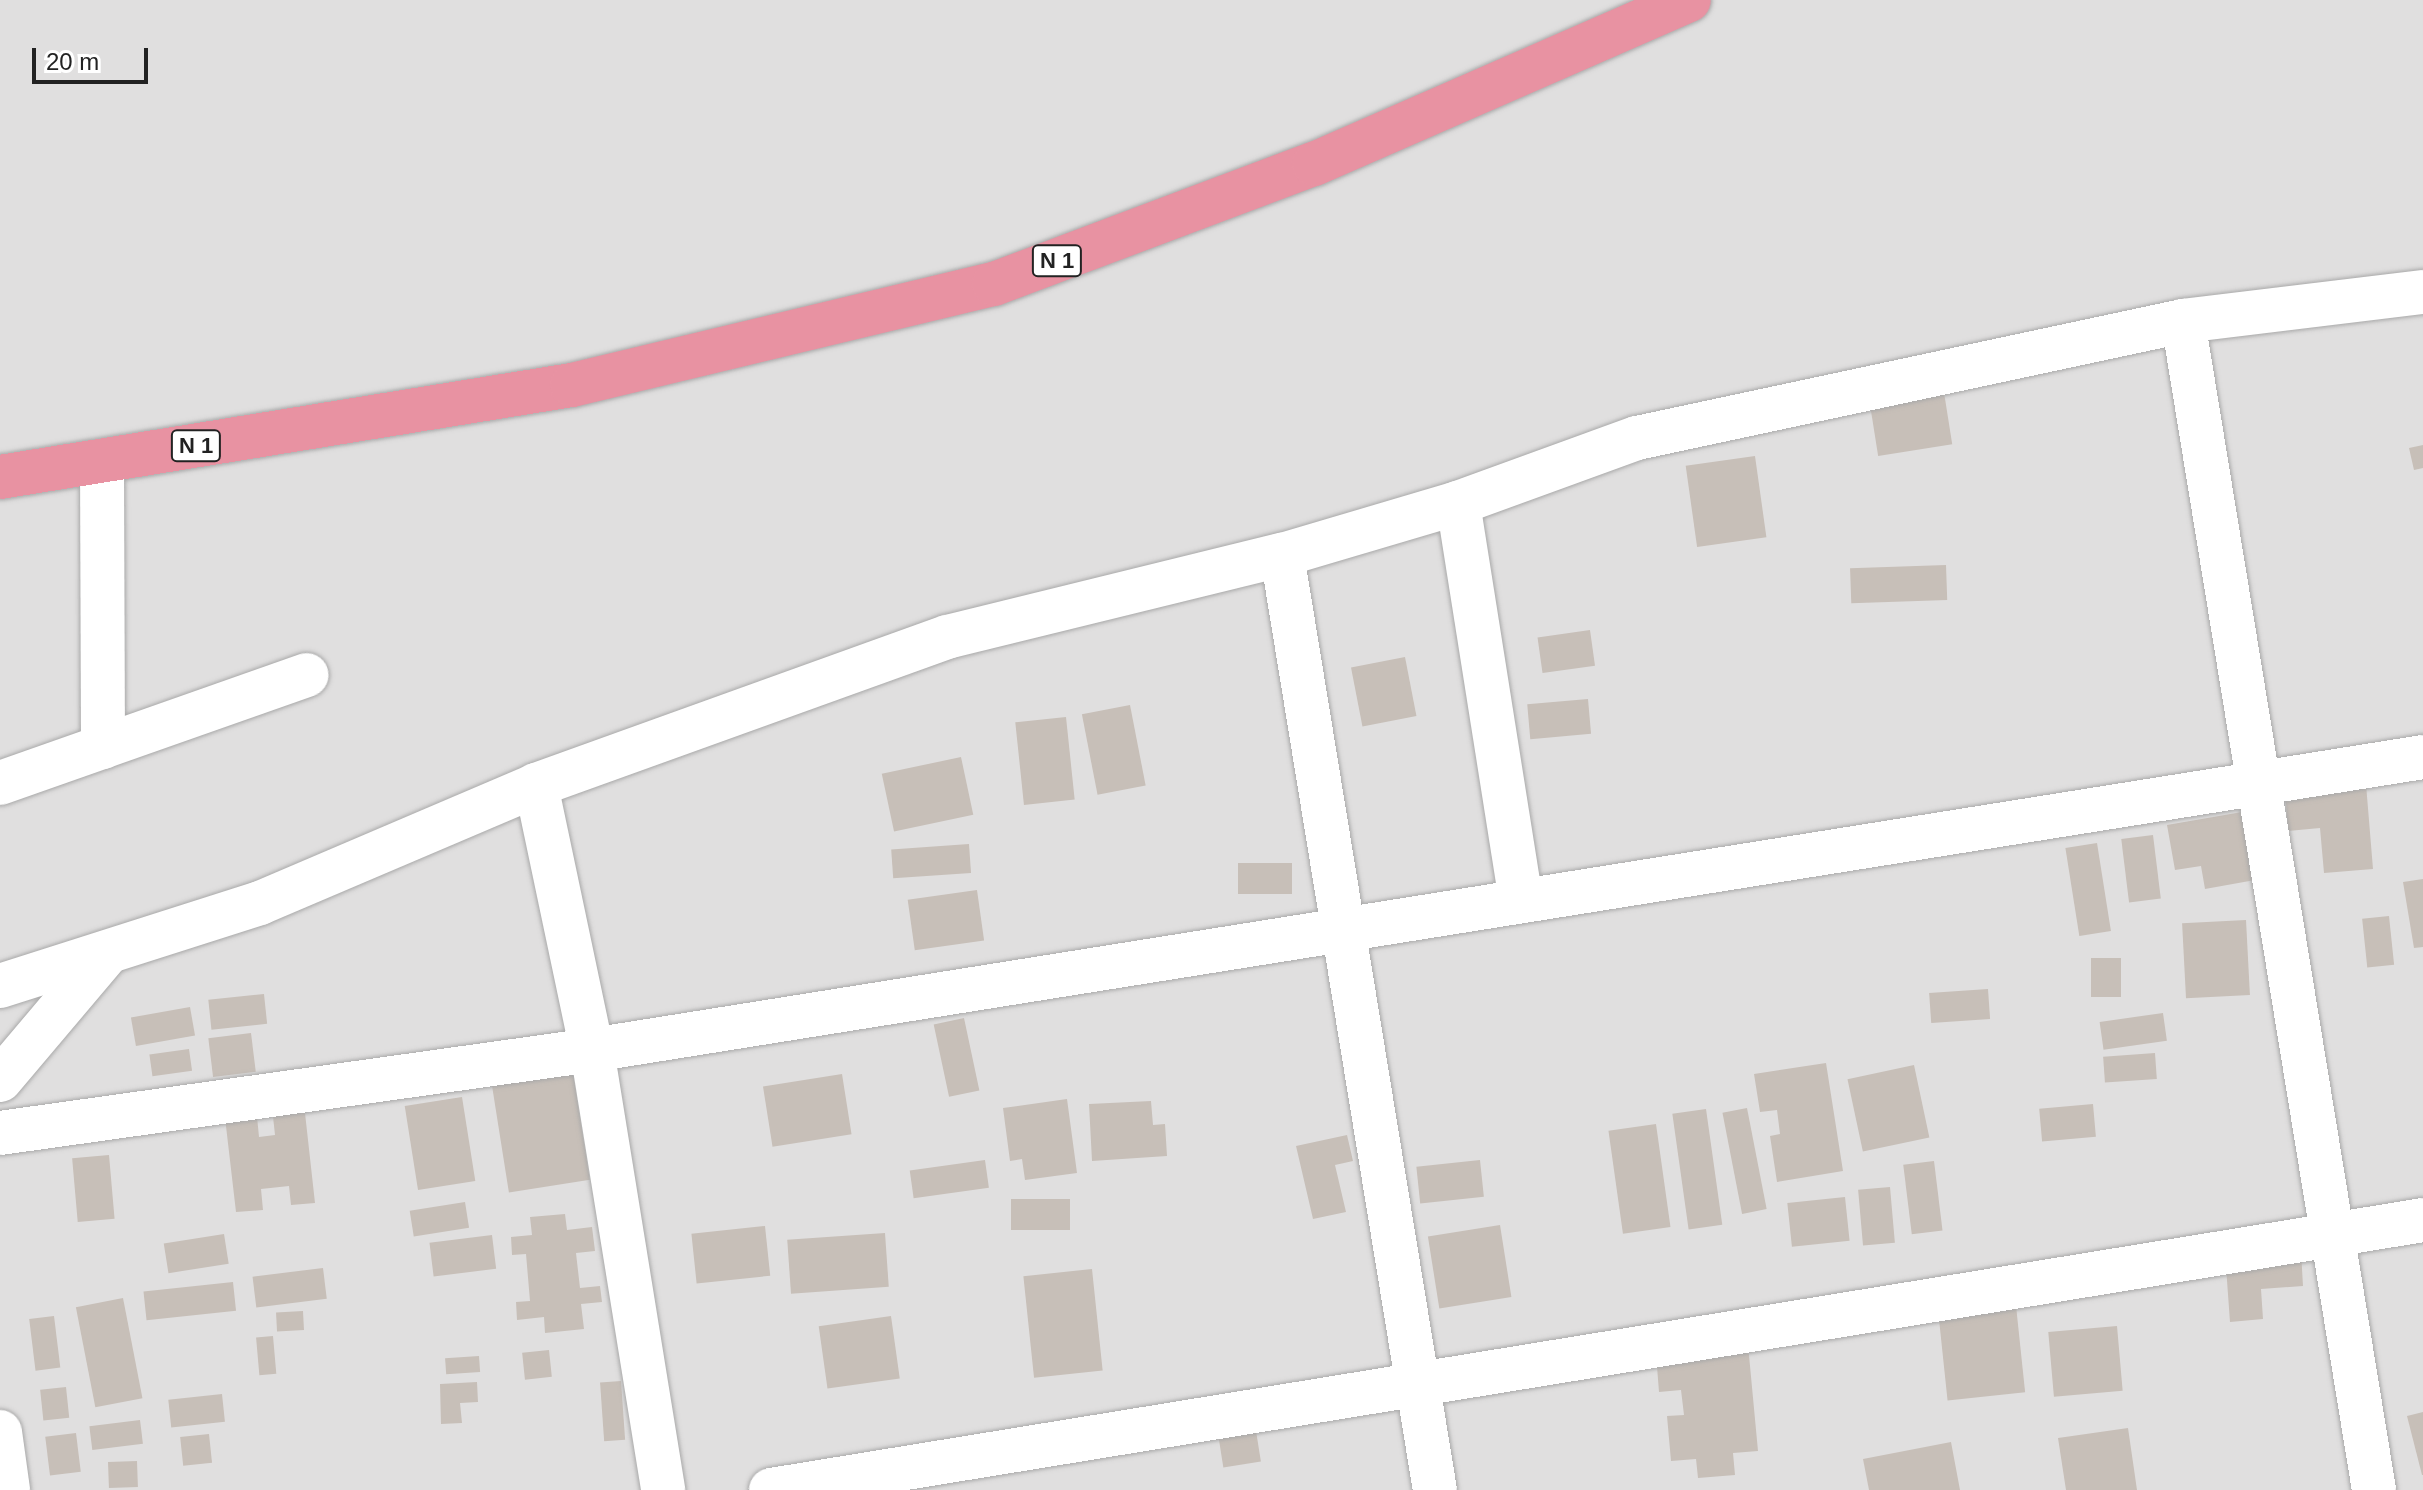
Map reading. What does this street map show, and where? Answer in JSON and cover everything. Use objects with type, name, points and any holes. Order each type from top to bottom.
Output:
[{"type":"highway","name":"N 1","points":[[0,477],[572,385],[994,284],[1314,164],[1689,0]]},
{"type":"street","points":[[0,986],[260,903],[536,785],[947,637],[1282,555],[1458,503],[1637,438],[2183,321],[2423,292]]},
{"type":"street","points":[[2183,321],[2374,1490]]},
{"type":"street","points":[[102,461],[103,747]]},
{"type":"street","points":[[1458,503],[1521,901]]},
{"type":"street","points":[[1282,555],[1435,1490]]},
{"type":"street","points":[[0,783],[307,675]]},
{"type":"street","points":[[0,1133],[592,1050],[2423,757]]},
{"type":"street","points":[[536,785],[592,1050],[663,1490]]},
{"type":"street","points":[[0,1080],[108,952]]},
{"type":"street","points":[[771,1490],[2423,1220]]},
{"type":"street","points":[[0,1432],[8,1490]]},
{"type":"shaded area","points":[[0,0],[2423,0],[2423,1490],[0,1490]]},
{"type":"building","points":[[1943,386],[1952,444],[1878,456],[1869,398]]},
{"type":"building","points":[[2423,445],[2423,468],[2414,470],[2409,448]]},
{"type":"building","points":[[1755,456],[1766,537],[1697,547],[1686,466]]},
{"type":"building","points":[[1946,565],[1947,600],[1851,603],[1850,568]]},
{"type":"building","points":[[1590,630],[1595,666],[1543,673],[1538,637]]},
{"type":"building","points":[[1405,657],[1416,716],[1362,726],[1351,667]]},
{"type":"building","points":[[1588,699],[1591,734],[1530,739],[1527,704]]},
{"type":"building","points":[[1130,705],[1146,785],[1098,795],[1082,714]]},
{"type":"building","points":[[1066,717],[1075,800],[1024,805],[1015,722]]},
{"type":"building","points":[[961,757],[973,815],[894,832],[882,774]]},
{"type":"building","points":[[2366,784],[2373,869],[2324,873],[2320,828],[2288,831],[2285,790]]},
{"type":"building","points":[[2242,812],[2255,880],[2205,889],[2201,866],[2175,870],[2167,825]]},
{"type":"building","points":[[2153,835],[2161,899],[2129,902],[2121,839]]},
{"type":"building","points":[[2097,843],[2111,931],[2079,936],[2065,848]]},
{"type":"building","points":[[969,844],[971,873],[893,878],[891,849]]},
{"type":"building","points":[[1238,863],[1292,863],[1292,894],[1238,894]]},
{"type":"building","points":[[2423,879],[2423,947],[2414,948],[2403,882]]},
{"type":"building","points":[[977,890],[984,941],[915,950],[908,900]]},
{"type":"building","points":[[2389,916],[2394,965],[2367,968],[2362,919]]},
{"type":"building","points":[[2246,920],[2250,995],[2186,998],[2182,923]]},
{"type":"building","points":[[2091,958],[2121,958],[2121,997],[2091,997]]},
{"type":"building","points":[[1988,989],[1990,1019],[1931,1023],[1929,993]]},
{"type":"building","points":[[264,994],[267,1024],[211,1030],[208,1000]]},
{"type":"building","points":[[190,1007],[195,1036],[136,1046],[131,1017]]},
{"type":"building","points":[[2163,1013],[2167,1041],[2104,1050],[2100,1022]]},
{"type":"building","points":[[964,1018],[979,1090],[949,1097],[934,1024]]},
{"type":"building","points":[[251,1033],[256,1072],[213,1077],[208,1038]]},
{"type":"building","points":[[189,1049],[192,1071],[152,1076],[149,1055]]},
{"type":"building","points":[[2155,1053],[2157,1079],[2105,1083],[2103,1057]]},
{"type":"building","points":[[1826,1063],[1843,1171],[1777,1182],[1770,1136],[1780,1134],[1777,1110],[1760,1112],[1754,1074]]},
{"type":"building","points":[[1914,1065],[1929,1137],[1863,1152],[1847,1079]]},
{"type":"building","points":[[573,1073],[590,1180],[509,1192],[492,1086]]},
{"type":"building","points":[[842,1074],[852,1134],[773,1147],[763,1087]]},
{"type":"building","points":[[303,1095],[315,1203],[291,1205],[289,1186],[261,1189],[263,1210],[236,1212],[224,1109],[256,1106],[259,1137],[275,1135],[271,1098]]},
{"type":"building","points":[[462,1097],[475,1181],[418,1190],[405,1106]]},
{"type":"building","points":[[1067,1099],[1077,1173],[1025,1180],[1022,1159],[1010,1161],[1003,1108]]},
{"type":"building","points":[[1151,1101],[1153,1125],[1165,1124],[1167,1156],[1092,1161],[1089,1104]]},
{"type":"building","points":[[2093,1104],[2096,1137],[2042,1142],[2039,1109]]},
{"type":"building","points":[[1747,1108],[1767,1209],[1742,1214],[1722,1113]]},
{"type":"building","points":[[1706,1109],[1722,1225],[1689,1230],[1672,1114]]},
{"type":"building","points":[[1656,1124],[1670,1227],[1623,1234],[1608,1131]]},
{"type":"building","points":[[1347,1135],[1353,1161],[1335,1165],[1346,1212],[1313,1219],[1296,1146]]},
{"type":"building","points":[[109,1155],[115,1219],[78,1222],[72,1158]]},
{"type":"building","points":[[985,1160],[989,1188],[914,1198],[910,1171]]},
{"type":"building","points":[[1480,1160],[1484,1197],[1420,1203],[1416,1167]]},
{"type":"building","points":[[1934,1161],[1943,1230],[1912,1234],[1903,1165]]},
{"type":"building","points":[[1890,1187],[1895,1243],[1863,1246],[1858,1190]]},
{"type":"building","points":[[1845,1197],[1850,1241],[1792,1247],[1787,1203]]},
{"type":"building","points":[[1011,1199],[1070,1199],[1070,1230],[1011,1230]]},
{"type":"building","points":[[465,1202],[469,1228],[414,1236],[410,1211]]},
{"type":"building","points":[[565,1214],[567,1230],[592,1227],[595,1251],[576,1253],[580,1288],[600,1286],[602,1302],[581,1304],[584,1329],[545,1333],[544,1317],[517,1320],[516,1302],[530,1301],[526,1254],[512,1255],[511,1237],[532,1235],[530,1217]]},
{"type":"building","points":[[1500,1225],[1511,1297],[1439,1309],[1428,1236]]},
{"type":"building","points":[[765,1226],[770,1276],[697,1283],[691,1234]]},
{"type":"building","points":[[885,1233],[889,1287],[791,1294],[787,1240]]},
{"type":"building","points":[[224,1234],[229,1264],[168,1273],[164,1244]]},
{"type":"building","points":[[2300,1234],[2303,1286],[2261,1289],[2263,1319],[2230,1322],[2224,1239]]},
{"type":"building","points":[[492,1235],[496,1269],[434,1276],[429,1243]]},
{"type":"building","points":[[323,1268],[327,1299],[256,1307],[253,1277]]},
{"type":"building","points":[[1092,1269],[1103,1370],[1034,1378],[1023,1276]]},
{"type":"building","points":[[2013,1277],[2025,1392],[1948,1401],[1935,1285]]},
{"type":"building","points":[[233,1282],[236,1311],[147,1320],[143,1291]]},
{"type":"building","points":[[123,1298],[142,1398],[95,1407],[76,1307]]},
{"type":"building","points":[[303,1311],[304,1330],[277,1331],[276,1312]]},
{"type":"building","points":[[54,1316],[60,1368],[36,1371],[29,1319]]},
{"type":"building","points":[[891,1316],[900,1378],[827,1389],[819,1326]]},
{"type":"building","points":[[2117,1326],[2123,1391],[2054,1397],[2048,1332]]},
{"type":"building","points":[[1747,1334],[1758,1451],[1733,1453],[1735,1475],[1698,1478],[1696,1459],[1671,1461],[1667,1416],[1684,1415],[1681,1390],[1659,1392],[1655,1341]]},
{"type":"building","points":[[273,1336],[276,1374],[259,1375],[256,1337]]},
{"type":"building","points":[[549,1350],[552,1377],[525,1380],[522,1353]]},
{"type":"building","points":[[479,1356],[480,1372],[446,1374],[445,1358]]},
{"type":"building","points":[[621,1381],[625,1440],[604,1441],[600,1382]]},
{"type":"building","points":[[477,1382],[478,1402],[460,1403],[462,1423],[441,1424],[440,1384]]},
{"type":"building","points":[[66,1387],[69,1418],[43,1421],[40,1390]]},
{"type":"building","points":[[222,1394],[225,1422],[171,1427],[168,1400]]},
{"type":"building","points":[[2423,1412],[2423,1475],[2422,1475],[2407,1416]]},
{"type":"building","points":[[1254,1418],[1261,1461],[1223,1467],[1216,1424]]},
{"type":"building","points":[[140,1420],[143,1444],[92,1450],[89,1426]]},
{"type":"building","points":[[2128,1428],[2137,1490],[2066,1490],[2058,1438]]},
{"type":"building","points":[[76,1433],[81,1472],[50,1475],[45,1437]]},
{"type":"building","points":[[209,1434],[212,1463],[183,1466],[180,1437]]},
{"type":"building","points":[[1951,1442],[1960,1490],[1869,1490],[1863,1459]]},
{"type":"building","points":[[137,1461],[138,1487],[109,1488],[108,1462]]}]
